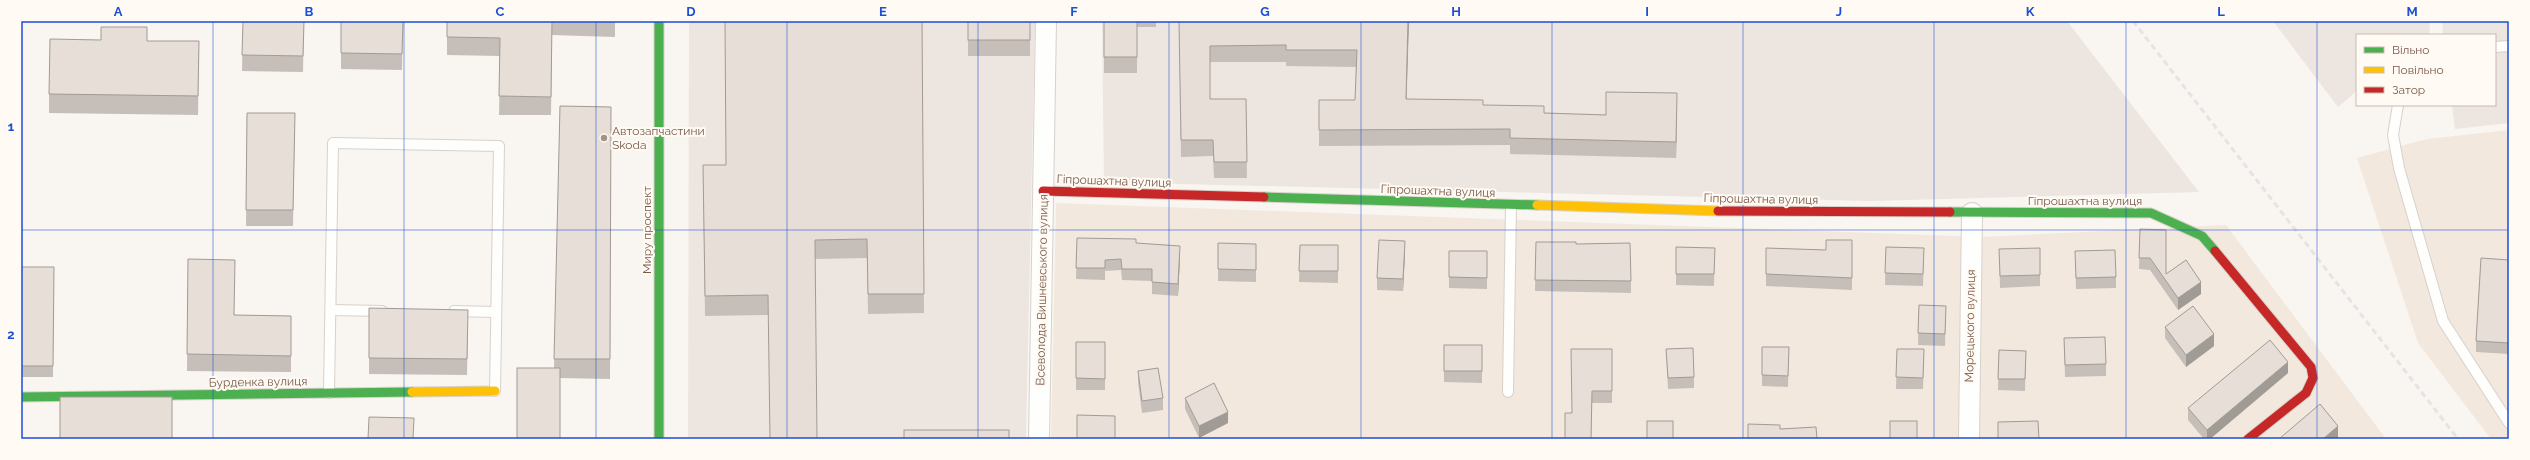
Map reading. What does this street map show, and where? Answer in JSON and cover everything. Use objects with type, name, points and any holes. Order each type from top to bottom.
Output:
[{"type":"street","name":"Миру проспект","points":[[659,21],[659,439]]},
{"type":"street","name":"Всеволода Вишневського вулиця","points":[[1039,439],[1046,21]]},
{"type":"street","name":"Гіпрошахтна вулиця","points":[[1043,191],[1511,206],[1972,213],[2151,212],[2202,236],[2311,367],[2313,378],[2306,393],[2248,439]]},
{"type":"street","name":"Морецького вулиця","points":[[1969,439],[1972,213]]},
{"type":"street","name":"Бурденка вулиця","points":[[21,397],[495,391]]},
{"type":"lane","points":[[2496,47],[2509,46]]},
{"type":"lane","points":[[2398,106],[2393,135],[2398,168],[2443,321],[2509,423]]},
{"type":"lane","points":[[329,393],[333,143],[499,146],[495,391]]},
{"type":"lane","points":[[1508,392],[1511,206]]},
{"type":"lane","points":[[331,310],[394,311]]},
{"type":"lane","points":[[441,311],[496,312]]},
{"type":"shaded area","points":[[689,21],[1035,21],[1026,439],[688,439]]},
{"type":"shaded area","points":[[1102,21],[2067,21],[2199,192],[1870,201],[1104,182]]},
{"type":"shaded area","points":[[2273,21],[2429,21],[2430,32],[2428,34],[2356,34],[2356,92],[2338,107]]},
{"type":"shaded area","points":[[2442,21],[2509,21],[2509,123],[2455,129],[2452,106],[2496,106],[2496,34],[2443,34]]},
{"type":"shaded area","points":[[2509,130],[2509,439],[2491,439],[2418,343],[2357,158],[2427,139]]},
{"type":"shaded area","points":[[1056,203],[1982,237],[2226,225],[2386,439],[1051,439]]},
{"type":"building","points":[[243,21],[304,21],[303,56],[242,55]]},
{"type":"building","points":[[341,21],[403,21],[402,54],[341,53]]},
{"type":"building","points":[[447,21],[552,21],[551,97],[499,96],[500,38],[447,37]]},
{"type":"building","points":[[725,21],[922,21],[924,294],[868,294],[867,239],[815,240],[817,439],[770,439],[768,295],[705,296],[703,165],[726,165]]},
{"type":"building","points":[[968,21],[1030,21],[1030,40],[968,40]]},
{"type":"building","points":[[1104,21],[1137,21],[1137,57],[1104,57]]},
{"type":"building","points":[[1179,21],[1408,21],[1406,99],[1483,100],[1483,105],[1544,106],[1544,113],[1606,115],[1606,92],[1677,93],[1676,142],[1510,138],[1510,129],[1319,130],[1319,100],[1355,100],[1357,50],[1286,50],[1286,45],[1210,46],[1210,99],[1246,99],[1247,162],[1214,162],[1213,140],[1181,140]]},
{"type":"building","points":[[101,27],[147,27],[147,41],[199,41],[198,96],[49,94],[50,39],[101,40]]},
{"type":"building","points":[[560,106],[611,107],[610,359],[554,359]]},
{"type":"building","points":[[247,113],[295,113],[293,210],[246,210]]},
{"type":"building","points":[[2140,229],[2166,230],[2166,274],[2186,260],[2201,282],[2178,298],[2150,258],[2139,258]]},
{"type":"building","points":[[1077,238],[1136,239],[1136,243],[1180,246],[1178,284],[1152,282],[1152,269],[1122,269],[1121,259],[1105,260],[1105,268],[1076,268]]},
{"type":"building","points":[[1379,240],[1405,241],[1403,279],[1377,278]]},
{"type":"building","points":[[1826,240],[1852,240],[1852,278],[1766,274],[1766,248],[1826,250]]},
{"type":"building","points":[[1536,242],[1576,242],[1576,244],[1630,243],[1631,281],[1535,280]]},
{"type":"building","points":[[1218,243],[1256,244],[1256,270],[1218,269]]},
{"type":"building","points":[[1300,245],[1338,245],[1338,271],[1299,271]]},
{"type":"building","points":[[1676,247],[1715,248],[1714,274],[1676,274]]},
{"type":"building","points":[[1886,247],[1924,248],[1923,274],[1885,273]]},
{"type":"building","points":[[2040,248],[2040,275],[2000,276],[1999,249]]},
{"type":"building","points":[[2115,250],[2116,277],[2076,278],[2075,251]]},
{"type":"building","points":[[1449,251],[1487,251],[1487,278],[1449,277]]},
{"type":"building","points":[[2481,258],[2509,260],[2509,343],[2476,341]]},
{"type":"building","points":[[188,259],[235,260],[234,315],[291,316],[291,356],[187,354]]},
{"type":"building","points":[[21,267],[54,267],[53,366],[21,366]]},
{"type":"building","points":[[1919,305],[1946,306],[1945,334],[1918,333]]},
{"type":"building","points":[[2193,306],[2214,334],[2186,355],[2165,327]]},
{"type":"building","points":[[369,308],[468,310],[467,359],[369,358]]},
{"type":"building","points":[[2105,337],[2106,364],[2065,365],[2064,338]]},
{"type":"building","points":[[2270,340],[2288,362],[2207,430],[2188,408]]},
{"type":"building","points":[[1076,342],[1105,342],[1105,379],[1076,378]]},
{"type":"building","points":[[1444,345],[1482,345],[1482,371],[1444,371]]},
{"type":"building","points":[[1762,347],[1789,347],[1788,376],[1762,375]]},
{"type":"building","points":[[1693,348],[1694,377],[1668,378],[1666,349]]},
{"type":"building","points":[[1571,349],[1612,349],[1612,391],[1592,391],[1591,439],[1565,439],[1565,413],[1572,413]]},
{"type":"building","points":[[1897,349],[1924,349],[1923,378],[1896,377]]},
{"type":"building","points":[[1999,350],[2026,351],[2025,379],[1998,379]]},
{"type":"building","points":[[517,368],[560,368],[560,439],[517,439]]},
{"type":"building","points":[[1158,368],[1163,398],[1142,401],[1138,371]]},
{"type":"building","points":[[1214,383],[1228,412],[1199,426],[1185,398]]},
{"type":"building","points":[[60,397],[172,397],[172,439],[60,439]]},
{"type":"building","points":[[2320,404],[2338,426],[2323,439],[2279,439]]},
{"type":"building","points":[[1077,415],[1115,416],[1115,439],[1077,439]]},
{"type":"building","points":[[369,417],[414,418],[413,439],[368,439]]},
{"type":"building","points":[[1647,421],[1673,421],[1673,439],[1647,439]]},
{"type":"building","points":[[1890,421],[1917,421],[1917,439],[1890,439]]},
{"type":"building","points":[[2038,421],[2039,439],[1998,439],[1998,422]]},
{"type":"building","points":[[1748,424],[1780,425],[1780,429],[1816,427],[1817,439],[1748,439]]},
{"type":"building","points":[[904,430],[1009,430],[1009,439],[904,439]]},
{"type":"railway","points":[[2133,21],[2458,439]]},
{"type":"traffic: fast","points":[[659,21],[659,439]]},
{"type":"traffic: fast","points":[[1264,197],[1537,205]]},
{"type":"traffic: fast","points":[[1950,212],[2151,213],[2202,236],[2215,251]]},
{"type":"traffic: fast","points":[[21,397],[412,392]]},
{"type":"traffic: slow","points":[[1537,205],[1718,211]]},
{"type":"traffic: slow","points":[[412,392],[495,391]]},
{"type":"traffic: jam","points":[[1043,191],[1264,197]]},
{"type":"traffic: jam","points":[[1718,211],[1950,212]]},
{"type":"traffic: jam","points":[[2215,251],[2311,367],[2313,378],[2306,393],[2248,439]]},
{"type":"place","name":"Автозапчастини Skoda","points":[[604,138]]}]
